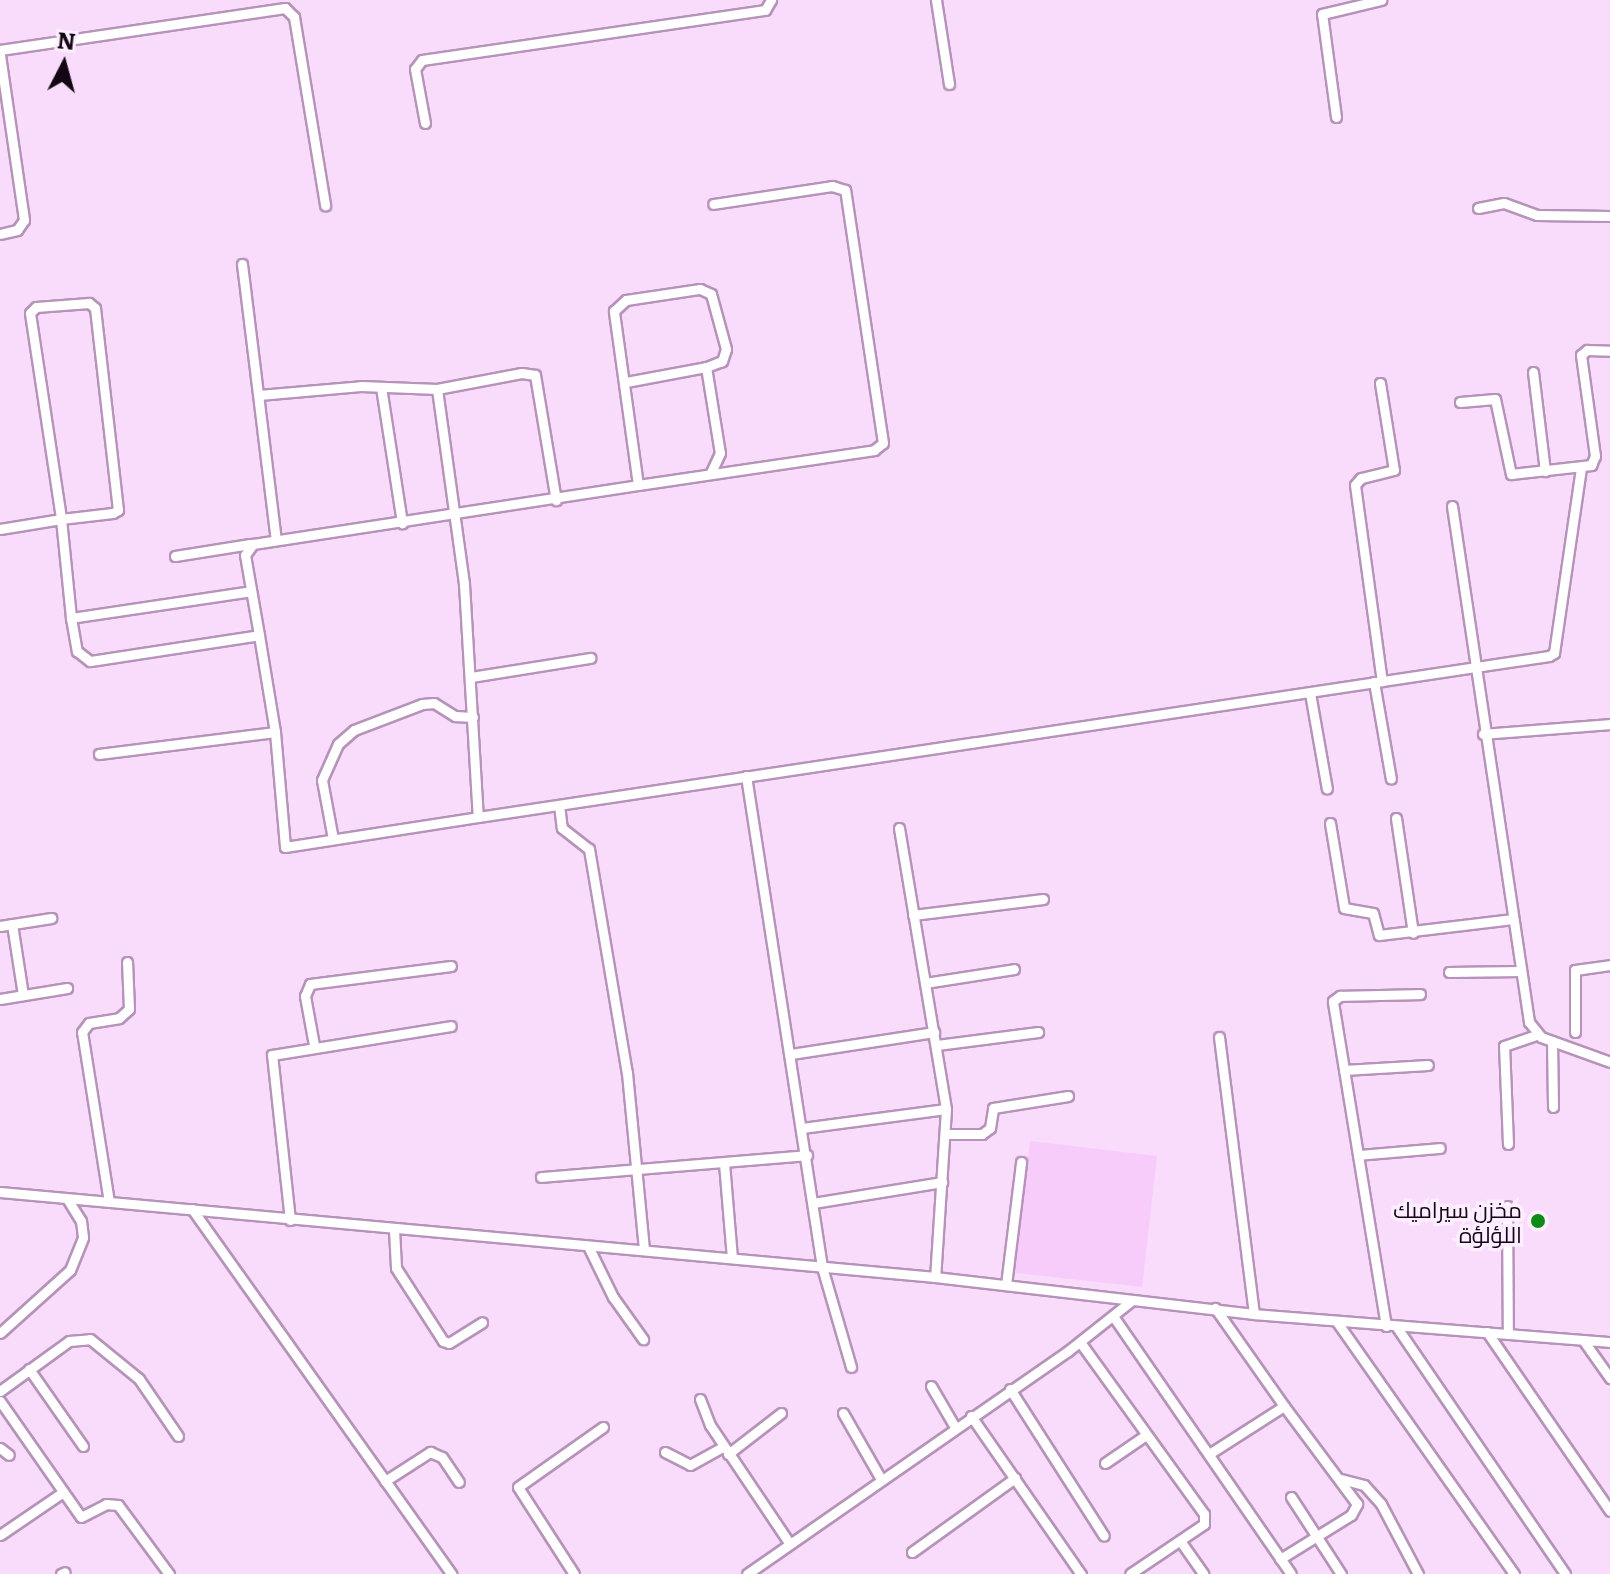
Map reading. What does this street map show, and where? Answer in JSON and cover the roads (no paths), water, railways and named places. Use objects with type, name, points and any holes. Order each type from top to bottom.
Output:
[{"type":"street","points":[[425,123],[415,69],[422,60],[765,10],[771,0]]},
{"type":"street","points":[[936,0],[949,84]]},
{"type":"street","points":[[1336,117],[1322,14],[1326,8],[1381,0]]},
{"type":"street","points":[[0,234],[17,230],[24,220],[0,52],[285,8],[294,17],[325,205]]},
{"type":"street","points":[[175,556],[874,450],[884,438],[845,190],[832,186],[713,204]]},
{"type":"street","points":[[1478,208],[1504,203],[1547,217],[1610,216]]},
{"type":"street","points":[[242,264],[276,540]]},
{"type":"street","points":[[626,382],[706,367],[722,361],[726,349],[711,294],[700,289],[626,300],[614,311],[638,485]]},
{"type":"street","points":[[0,529],[61,519],[113,513],[119,506],[95,308],[89,303],[36,307],[30,313],[61,519],[77,651],[90,661],[259,635]]},
{"type":"street","points":[[1460,402],[1495,399],[1511,474],[1593,463],[1595,456],[1581,355],[1587,350],[1610,351]]},
{"type":"street","points":[[706,367],[720,453],[710,474]]},
{"type":"street","points":[[1533,372],[1545,471]]},
{"type":"street","points":[[259,395],[381,387],[437,389],[522,373],[535,375],[556,500]]},
{"type":"street","points":[[1380,383],[1394,470],[1361,478],[1355,485],[1391,779]]},
{"type":"street","points":[[381,387],[402,523]]},
{"type":"street","points":[[437,389],[456,515],[471,677],[478,817]]},
{"type":"street","points":[[253,544],[245,555],[275,732],[285,847],[1473,669],[1554,653],[1581,467]]},
{"type":"street","points":[[1452,506],[1476,658],[1473,669],[1483,734],[1521,971],[1536,1035]]},
{"type":"street","points":[[71,618],[251,591]]},
{"type":"street","points":[[471,677],[590,658]]},
{"type":"street","points":[[1310,693],[1327,789]]},
{"type":"street","points":[[333,839],[322,780],[338,744],[354,730],[422,704],[434,703],[455,716],[473,717]]},
{"type":"street","points":[[1483,734],[1610,724]]},
{"type":"street","points":[[99,754],[275,732]]},
{"type":"street","points":[[746,776],[822,1267],[851,1367]]},
{"type":"street","points":[[559,805],[562,828],[589,849],[619,1018],[644,1249]]},
{"type":"street","points":[[1396,818],[1413,933]]},
{"type":"street","points":[[1330,823],[1344,908],[1373,913],[1383,937],[1513,919]]},
{"type":"street","points":[[899,828],[946,1109],[935,1277]]},
{"type":"street","points":[[913,915],[1043,899]]},
{"type":"street","points":[[0,926],[51,918]]},
{"type":"street","points":[[12,924],[23,995]]},
{"type":"street","points":[[109,1202],[82,1032],[89,1023],[119,1018],[129,1009],[127,962]]},
{"type":"street","points":[[1575,1032],[1575,970],[1610,965]]},
{"type":"street","points":[[314,1045],[305,996],[310,984],[451,966]]},
{"type":"street","points":[[925,983],[1014,969]]},
{"type":"street","points":[[1449,972],[1521,971]]},
{"type":"street","points":[[0,999],[67,988]]},
{"type":"street","points":[[1420,994],[1334,998],[1358,1155],[1391,1326],[1565,1574]]},
{"type":"street","points":[[290,1220],[271,1060],[279,1051],[451,1026]]},
{"type":"street","points":[[791,1054],[934,1032]]},
{"type":"street","points":[[937,1045],[1038,1032]]},
{"type":"street","points":[[1508,1144],[1504,1046],[1536,1035],[1610,1062]]},
{"type":"street","points":[[1219,1037],[1254,1314]]},
{"type":"street","points":[[1552,1041],[1553,1107]]},
{"type":"street","points":[[1344,1070],[1428,1065]]},
{"type":"street","points":[[945,1134],[982,1134],[990,1128],[993,1108],[1068,1096]]},
{"type":"street","points":[[802,1128],[946,1109]]},
{"type":"street","points":[[1358,1155],[1440,1148]]},
{"type":"street","points":[[541,1177],[636,1172],[807,1155]]},
{"type":"street","points":[[1006,1285],[1021,1162]]},
{"type":"street","points":[[724,1163],[732,1258]]},
{"type":"street","points":[[813,1203],[942,1182]]},
{"type":"street","points":[[0,1192],[935,1277],[1337,1322],[1610,1342]]},
{"type":"street","points":[[0,1333],[70,1270],[83,1237],[81,1221],[67,1199]]},
{"type":"street","points":[[1507,1206],[1508,1334]]},
{"type":"street","points":[[192,1209],[451,1574]]},
{"type":"street","points":[[394,1229],[396,1268],[443,1341],[449,1343],[482,1322]]},
{"type":"street","points":[[588,1246],[607,1287],[643,1339]]},
{"type":"street","points":[[747,1574],[1080,1342],[1131,1301]]},
{"type":"street","points":[[1215,1308],[1284,1406],[1356,1499],[1355,1511],[1280,1559]]},
{"type":"street","points":[[1113,1316],[1291,1574]]},
{"type":"street","points":[[1337,1322],[1514,1574]]},
{"type":"street","points":[[1487,1332],[1610,1511]]},
{"type":"street","points":[[1583,1340],[1610,1378]]},
{"type":"street","points":[[0,1391],[69,1341],[102,1343],[139,1379],[178,1436]]},
{"type":"street","points":[[1080,1342],[1204,1514],[1204,1524],[1130,1574]]},
{"type":"street","points":[[29,1369],[83,1446]]},
{"type":"street","points":[[931,1386],[955,1427]]},
{"type":"street","points":[[1010,1389],[1104,1536]]},
{"type":"street","points":[[700,1399],[726,1450],[790,1544]]},
{"type":"street","points":[[0,1401],[81,1517],[106,1504],[118,1505],[169,1574]]},
{"type":"street","points":[[1209,1454],[1284,1406]]},
{"type":"street","points":[[665,1452],[690,1465],[726,1450],[781,1413]]},
{"type":"street","points":[[843,1413],[881,1479]]},
{"type":"street","points":[[971,1416],[1081,1574]]},
{"type":"street","points":[[574,1574],[518,1487],[603,1427]]},
{"type":"street","points":[[1105,1463],[1146,1435]]},
{"type":"street","points":[[0,1448],[9,1455]]},
{"type":"street","points":[[385,1481],[430,1452],[442,1457],[459,1482]]},
{"type":"street","points":[[912,1552],[1015,1478]]},
{"type":"street","points":[[1341,1479],[1364,1485],[1381,1504],[1418,1574]]},
{"type":"street","points":[[0,1535],[63,1492]]},
{"type":"street","points":[[1291,1497],[1341,1574]]},
{"type":"street","points":[[1181,1542],[1203,1574]]},
{"type":"place","name":"مخزن سيراميك اللؤلؤة","points":[[1538,1221]]}]
